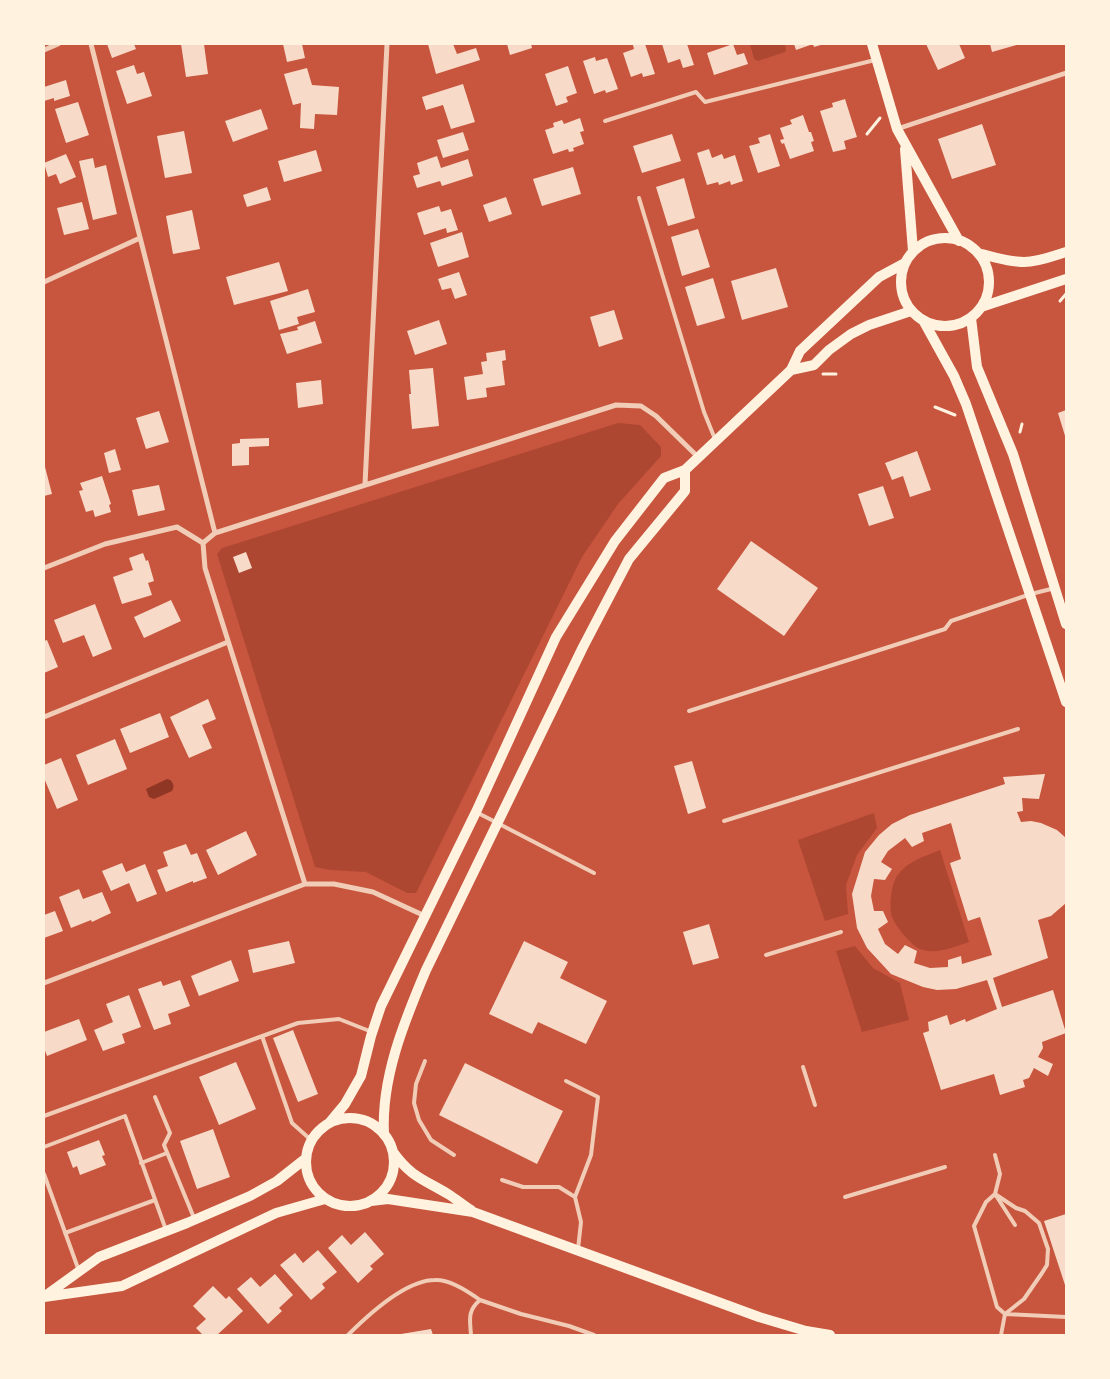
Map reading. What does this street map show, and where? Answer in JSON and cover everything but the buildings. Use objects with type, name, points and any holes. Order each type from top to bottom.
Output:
[{"type":"main road","points":[[872,44],[897,129],[959,241]]},
{"type":"main road","points":[[905,145],[913,251]]},
{"type":"main road","points":[[939,239],[959,241],[967,244],[978,253],[986,266],[987,294],[981,307],[970,318],[958,324],[943,326],[929,323],[911,311],[907,305],[902,292],[901,277],[905,263],[913,251],[925,243],[939,239]]},
{"type":"main road","points":[[978,253],[1004,260],[1024,262],[1044,259],[1066,252]]},
{"type":"main road","points":[[830,1335],[805,1333],[473,1212],[388,1199],[371,1201],[360,1205],[336,1204],[325,1199],[316,1191],[306,1170],[305,1159],[311,1140],[346,1104],[361,1076],[372,1032],[381,1006],[476,812],[561,629],[615,541],[664,478],[685,470],[791,370],[800,351],[879,277],[905,263]]},
{"type":"main road","points":[[981,307],[1066,279]]},
{"type":"main road","points":[[791,370],[814,365],[829,350],[851,334],[869,325],[911,311]]},
{"type":"main road","points":[[970,318],[977,367],[1011,450],[1066,624]]},
{"type":"main road","points":[[923,320],[954,376],[966,404],[1066,702]]},
{"type":"main road","points":[[384,1134],[383,1114],[396,1049],[408,1011],[426,970],[583,647],[629,559],[685,491],[685,470]]},
{"type":"main road","points":[[330,1122],[344,1118],[359,1119],[373,1124],[384,1134],[393,1152],[402,1164],[416,1177],[448,1194],[473,1212]]},
{"type":"main road","points":[[371,1201],[382,1192],[390,1180],[394,1166],[393,1152]]},
{"type":"main road","points":[[44,1296],[99,1257],[250,1196],[277,1181],[305,1159]]},
{"type":"main road","points":[[44,1296],[122,1286],[276,1214],[325,1199]]},
{"type":"street","points":[[44,50],[58,44]]},
{"type":"street","points":[[91,44],[215,532]]},
{"type":"street","points":[[365,484],[387,44]]},
{"type":"street","points":[[897,129],[1066,73]]},
{"type":"street","points":[[44,282],[140,238]]},
{"type":"street","points":[[203,543],[215,532],[616,405],[641,406],[656,416],[698,457]]},
{"type":"street","points":[[44,568],[105,544],[177,527],[203,543]]},
{"type":"street","points":[[203,543],[205,568],[305,884]]},
{"type":"street","points":[[44,717],[228,642]]},
{"type":"street","points":[[44,983],[305,884],[334,884],[373,892],[425,916]]},
{"type":"lane","points":[[605,121],[696,92],[705,102],[877,60]]},
{"type":"lane","points":[[639,198],[704,412],[716,441]]},
{"type":"lane","points":[[689,711],[944,629],[951,621],[1031,594],[1055,588]]},
{"type":"lane","points":[[724,821],[1018,729]]},
{"type":"lane","points":[[476,812],[594,872]]},
{"type":"lane","points":[[766,955],[841,932]]},
{"type":"lane","points":[[44,1116],[298,1023],[339,1019],[372,1032]]},
{"type":"lane","points":[[262,1036],[292,1123],[311,1140]]},
{"type":"lane","points":[[425,1061],[416,1084],[414,1103],[416,1111],[431,1140],[454,1155]]},
{"type":"lane","points":[[803,1067],[815,1105]]},
{"type":"lane","points":[[566,1081],[598,1097],[591,1155],[575,1197],[581,1222],[577,1251]]},
{"type":"lane","points":[[155,1097],[170,1133],[164,1145],[194,1220]]},
{"type":"lane","points":[[44,1147],[125,1116],[167,1231]]},
{"type":"lane","points":[[142,1163],[167,1153]]},
{"type":"lane","points":[[995,1155],[1000,1174],[995,1194],[986,1202],[974,1226],[997,1307],[1005,1314],[1066,1317]]},
{"type":"lane","points":[[844,1197],[945,1167]]},
{"type":"lane","points":[[44,1174],[79,1272]]},
{"type":"lane","points":[[502,1180],[522,1187],[559,1187],[575,1197]]},
{"type":"lane","points":[[995,1194],[1015,1225]]},
{"type":"lane","points":[[995,1194],[1016,1208],[1025,1211],[1039,1222],[1048,1249],[1047,1265],[1024,1299],[1005,1314],[1001,1335]]},
{"type":"lane","points":[[65,1233],[155,1200]]},
{"type":"lane","points":[[348,1335],[385,1302],[409,1286],[436,1280],[460,1287],[480,1300],[594,1335]]},
{"type":"lane","points":[[472,1335],[470,1317],[473,1306],[480,1300]]},
{"type":"path","points":[[1060,301],[1066,294]]},
{"type":"shaded area","points":[[750,44],[785,44],[786,49],[785,52],[758,61],[754,59]]},
{"type":"shaded area","points":[[618,423],[640,425],[661,447],[661,456],[618,504],[582,557],[416,893],[407,893],[366,872],[330,870],[315,867],[217,554],[222,548]]},
{"type":"shaded area","points":[[167,779],[173,784],[172,791],[154,799],[149,797],[146,789]]},
{"type":"shaded area","points":[[874,813],[877,828],[857,855],[846,885],[848,914],[825,921],[798,840]]},
{"type":"shaded area","points":[[940,850],[969,942],[945,950],[926,951],[912,944],[897,926],[891,913],[891,896],[895,880],[901,871],[916,860]]},
{"type":"shaded area","points":[[855,946],[873,968],[900,983],[909,1020],[862,1032],[836,951]]}]
